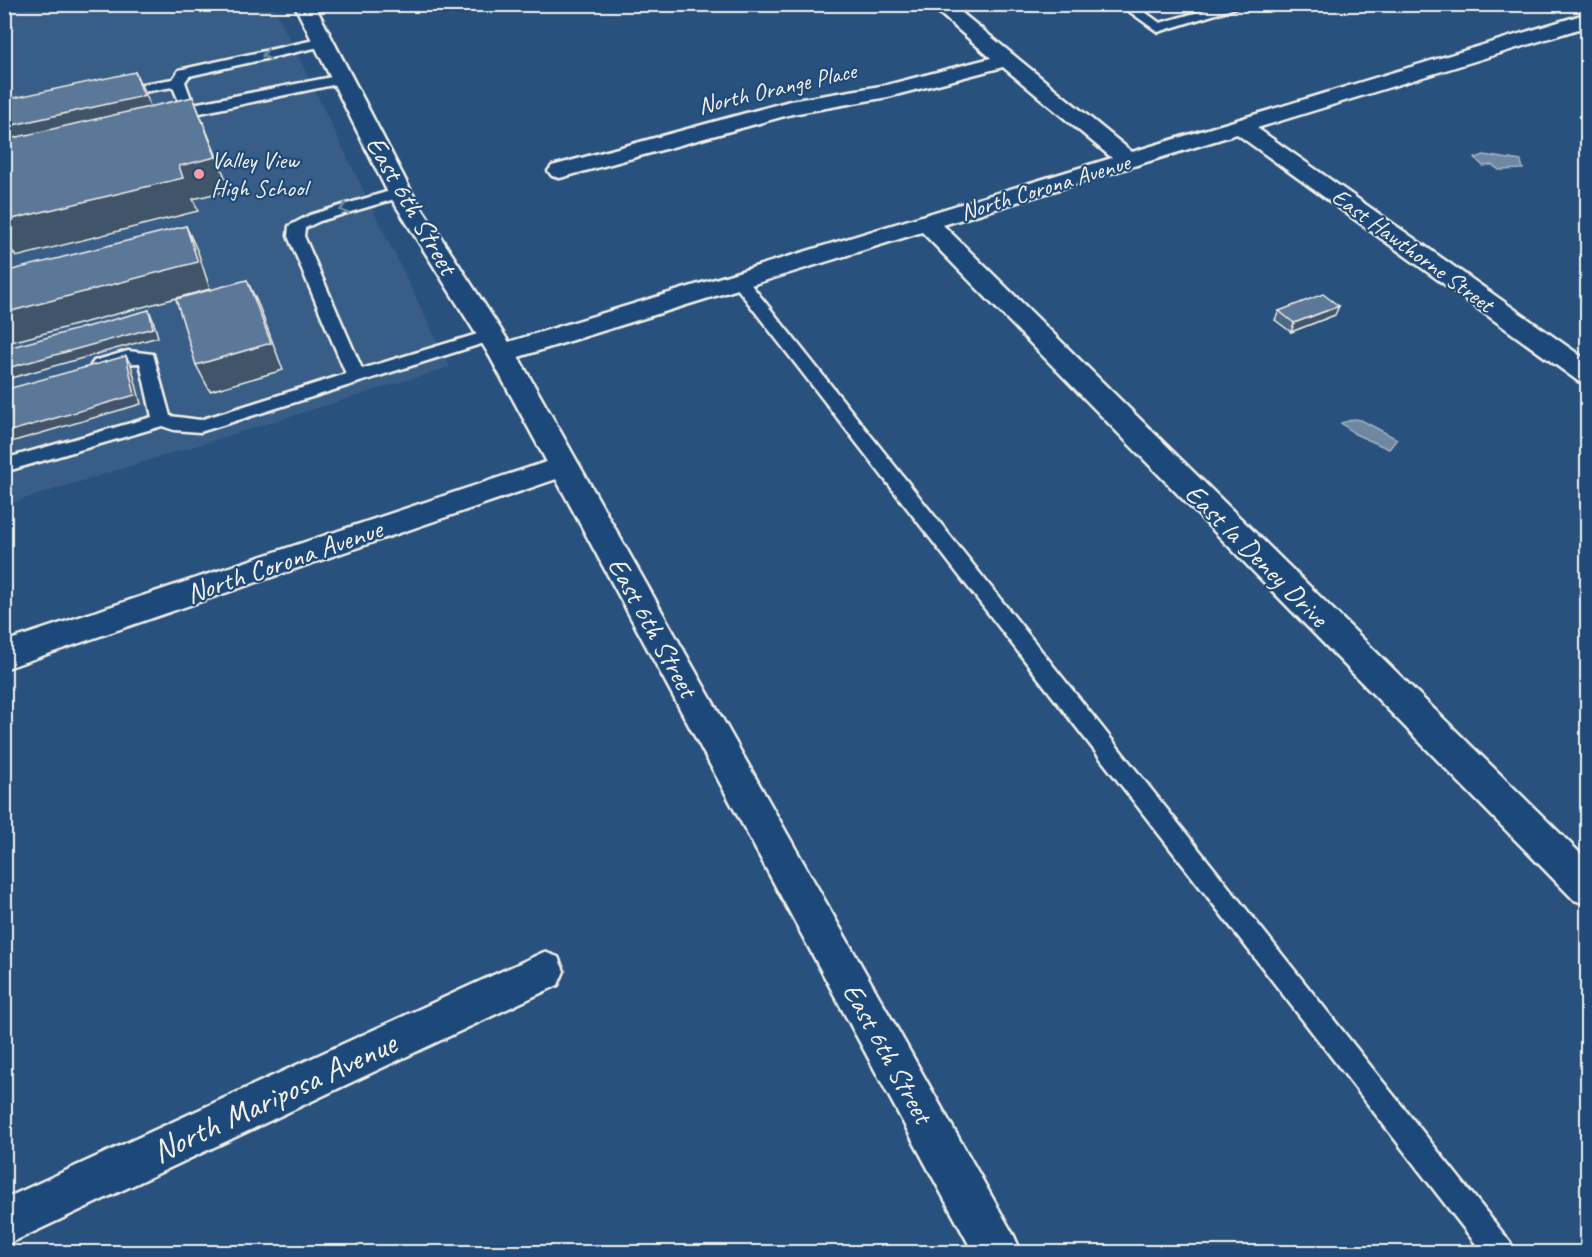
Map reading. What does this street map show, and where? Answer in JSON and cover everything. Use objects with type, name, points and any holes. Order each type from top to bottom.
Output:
[{"type":"street","name":"East 6th Street","points":[[304,4],[400,193],[497,344],[998,1252]]},
{"type":"street","points":[[938,4],[1130,161]]},
{"type":"street","name":"North Corona Avenue","points":[[497,344],[739,280],[1587,19]]},
{"type":"street","points":[[1555,30],[1579,43]]},
{"type":"street","name":"North Orange Place","points":[[560,171],[790,108],[888,91],[1006,60]]},
{"type":"street","name":"East Hawthorne Street","points":[[1238,125],[1587,375]]},
{"type":"street","name":"East la Deney Drive","points":[[927,223],[1587,887]]},
{"type":"street","name":"North Corona Avenue","points":[[4,656],[564,466]]},
{"type":"street","name":"North Mariposa Avenue","points":[[4,1223],[544,971]]},
{"type":"lane","points":[[1125,4],[1158,27],[1242,4]]},
{"type":"lane","points":[[96,96],[142,86],[178,82],[184,73],[323,42]]},
{"type":"lane","points":[[178,82],[188,108],[200,109],[342,79]]},
{"type":"lane","points":[[356,377],[296,236],[297,226],[315,218],[400,193]]},
{"type":"lane","points":[[739,280],[1500,1252]]},
{"type":"lane","points":[[4,466],[162,420],[174,424],[200,426],[356,377],[497,344]]},
{"type":"lane","points":[[83,370],[128,357],[147,358],[162,420]]},
{"type":"shaded area","name":"Valley View High School","points":[[5,5],[273,5],[450,367],[5,505]]},
{"type":"shaded area","points":[[1484,155],[1521,161],[1523,169],[1499,170],[1492,165],[1483,166],[1475,158]]},
{"type":"shaded area","points":[[1355,419],[1397,439],[1389,449],[1355,434],[1341,423]]},
{"type":"building","points":[[135,72],[144,96],[4,127],[4,100]]},
{"type":"building","points":[[193,97],[216,157],[179,166],[183,178],[4,221],[4,140]]},
{"type":"building","points":[[186,226],[198,262],[4,313],[4,272]]},
{"type":"building","points":[[247,280],[271,343],[196,365],[176,299]]},
{"type":"building","points":[[1323,294],[1339,306],[1294,323],[1279,311]]},
{"type":"building","points":[[149,310],[153,328],[4,369],[4,349]]},
{"type":"building","points":[[126,356],[135,395],[4,433],[4,390]]},
{"type":"place","name":"Valley View High School","points":[[199,174]]}]
